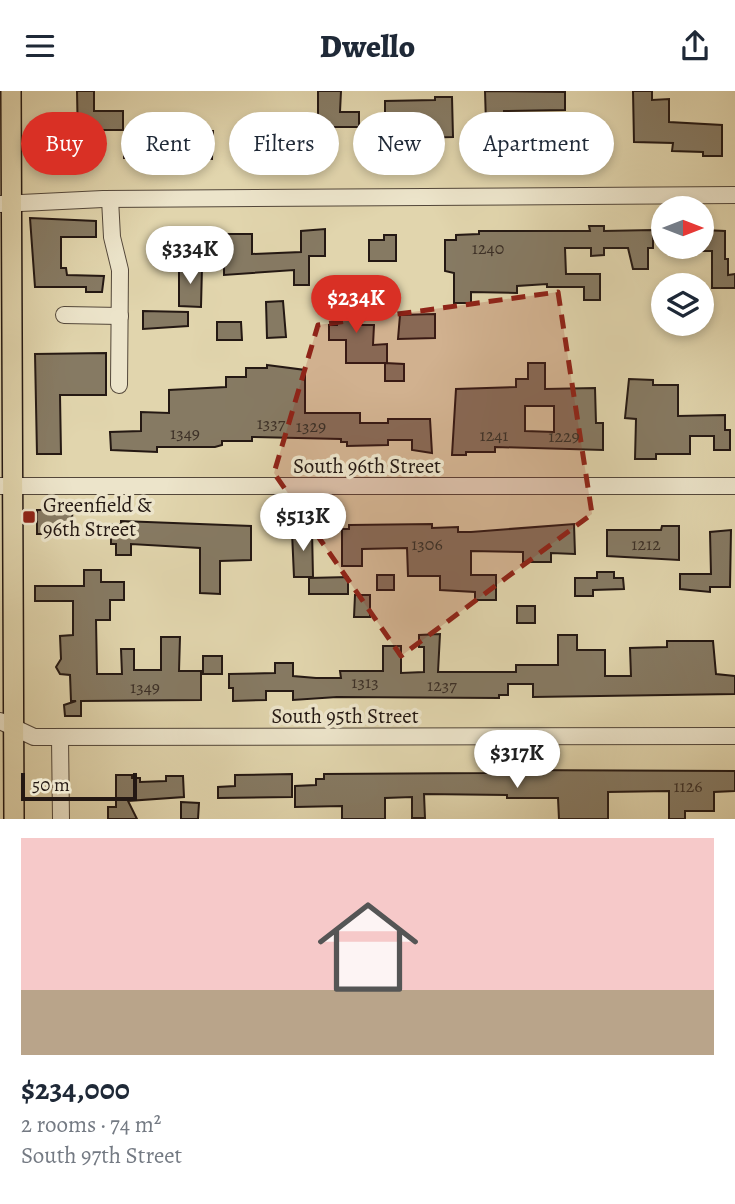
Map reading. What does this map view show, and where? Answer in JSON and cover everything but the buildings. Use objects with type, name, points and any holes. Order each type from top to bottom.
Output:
[{"type":"main road","points":[[11,91],[5,202],[6,724],[14,819]]},
{"type":"street","points":[[5,202],[735,195]]},
{"type":"street","points":[[110,199],[112,237],[120,270],[119,385]]},
{"type":"street","points":[[64,315],[120,316]]},
{"type":"street","name":"South 96th Street","points":[[6,487],[735,486]]},
{"type":"street","name":"South 95th Street","points":[[6,724],[34,737],[60,738],[735,736]]},
{"type":"street","points":[[60,738],[61,819]]},
{"type":"highlighted area","points":[[558,292],[592,514],[401,656],[274,473],[318,325]]},
{"type":"place","name":"Greenfield & 96th Street","points":[[29,517]]}]
